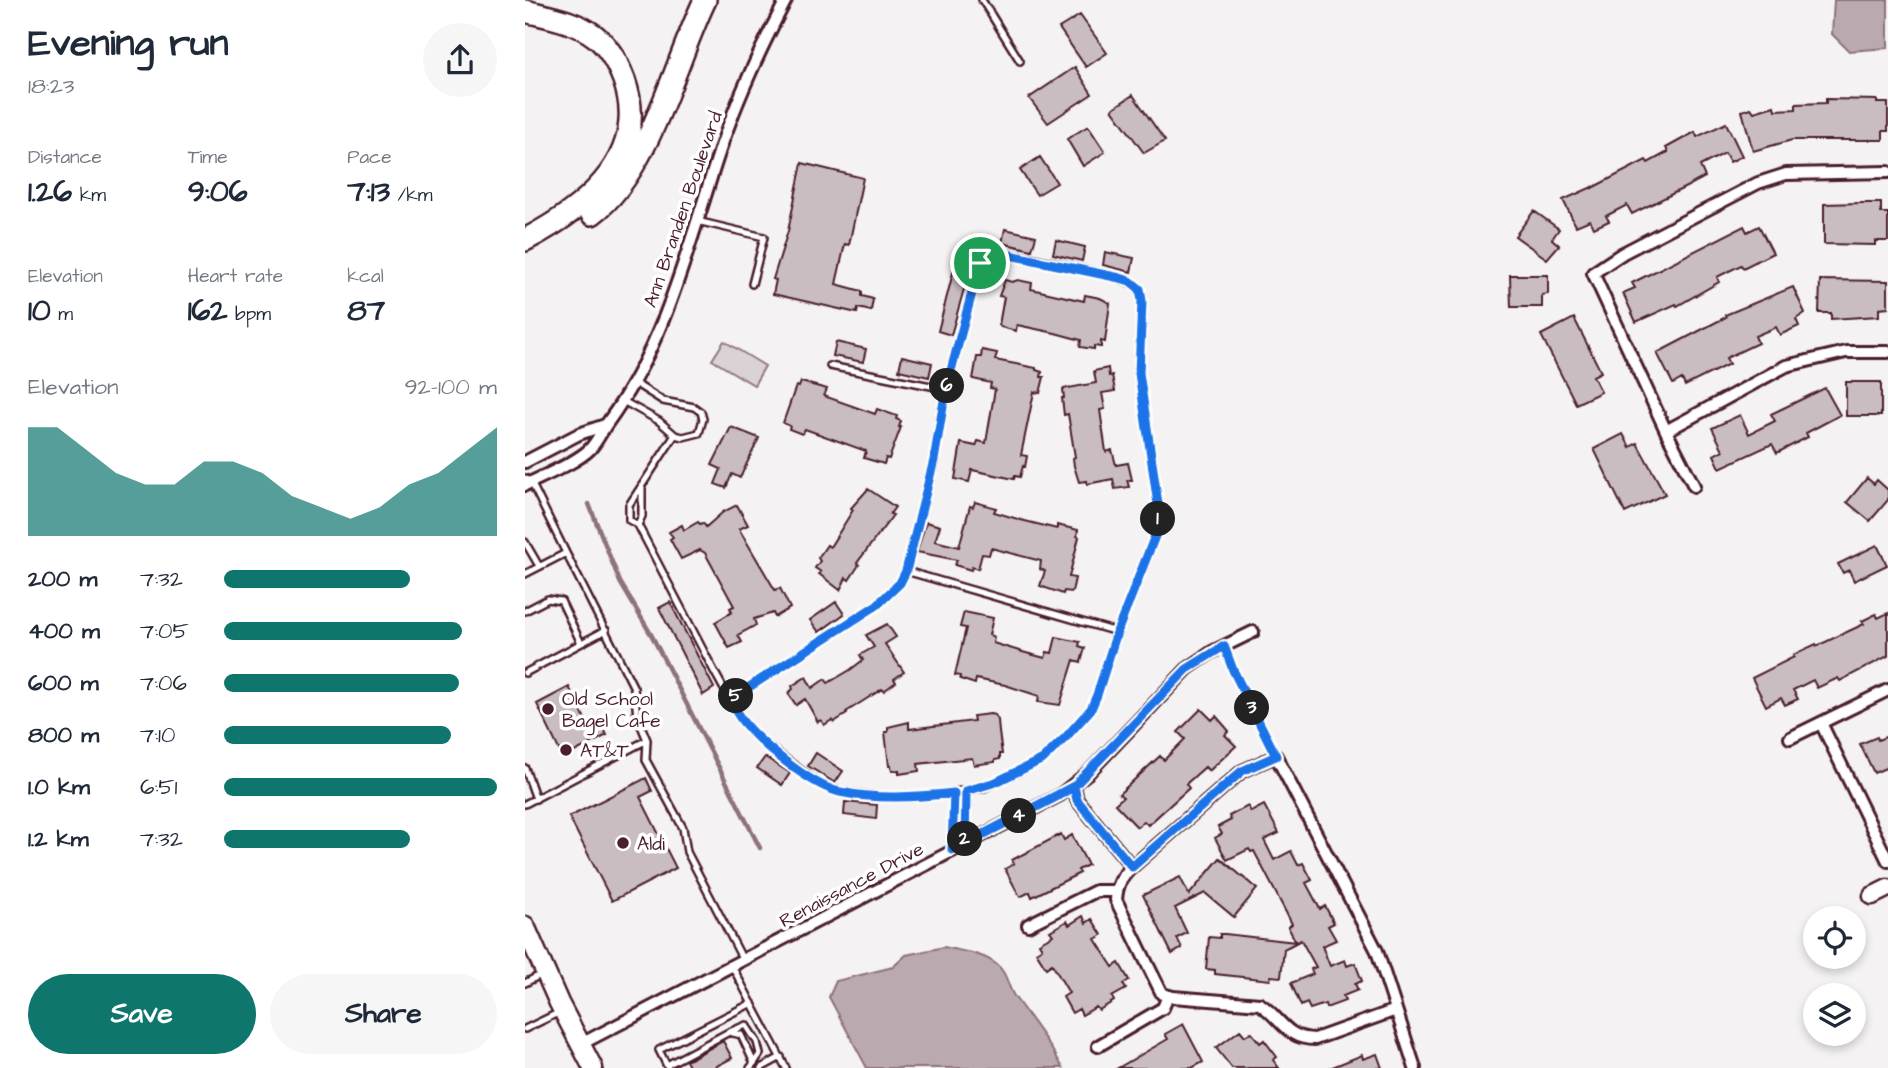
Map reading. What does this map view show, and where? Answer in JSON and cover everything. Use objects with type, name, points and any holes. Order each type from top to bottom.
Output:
[{"type":"highway","points":[[525,255],[576,226],[598,210],[617,189],[636,162],[705,0]]},
{"type":"highway","points":[[525,11],[563,20],[596,37],[619,68],[629,95],[631,110],[626,146],[595,193],[576,209],[525,240]]},
{"type":"main road","points":[[525,926],[593,1068]]},
{"type":"street","name":"Ann Branden Boulevard","points":[[527,482],[590,449],[623,401],[664,316],[744,85],[786,0]]},
{"type":"street","points":[[1694,486],[1593,273],[1623,253],[1758,183],[1786,174],[1888,172]]},
{"type":"street","points":[[1666,431],[1786,366],[1846,352],[1888,352]]},
{"type":"street","points":[[525,462],[579,434],[605,425]]},
{"type":"street","name":"Renaissance Drive","points":[[581,1044],[1074,786],[1187,669],[1252,632]]},
{"type":"street","points":[[1790,738],[1888,690]]},
{"type":"street","points":[[1821,723],[1888,861]]},
{"type":"street","points":[[1396,1010],[1315,1039],[1301,1039],[1289,1032],[1260,1004],[1162,994],[1116,900],[1123,875],[1242,771],[1276,756],[1377,951],[1415,1068]]},
{"type":"street","points":[[1074,786],[1077,800],[1132,867]]},
{"type":"street","points":[[1872,896],[1888,888]]},
{"type":"street","points":[[1028,925],[1096,891],[1117,891]]},
{"type":"street","points":[[1098,1046],[1163,1008],[1168,996]]},
{"type":"lane","points":[[982,0],[1020,61]]},
{"type":"lane","points":[[697,221],[764,237],[752,284]]},
{"type":"lane","points":[[675,435],[642,488],[628,505],[629,520],[638,525],[729,700],[741,720],[757,738],[786,761],[831,789],[895,798],[984,788],[1043,759],[1091,709],[1117,632],[1155,536],[1159,511],[1140,394],[1140,289],[1130,281],[1120,278],[1013,254],[988,255],[980,263],[976,274],[946,389],[934,460],[906,571],[900,583],[877,605],[729,700]]},
{"type":"lane","points":[[830,366],[946,389]]},
{"type":"lane","points":[[623,401],[659,421],[675,435],[683,437],[699,433],[703,419],[701,412],[694,407],[663,401],[633,382]]},
{"type":"lane","points":[[527,482],[566,552],[634,688],[637,716],[647,740],[646,760],[683,828],[687,852],[752,1003],[786,1068]]},
{"type":"lane","points":[[638,525],[642,516],[642,488]]},
{"type":"lane","points":[[525,542],[539,566]]},
{"type":"lane","points":[[525,573],[566,552]]},
{"type":"lane","points":[[906,571],[1117,632]]},
{"type":"lane","points":[[525,611],[548,599],[561,601],[581,643]]},
{"type":"lane","points":[[525,673],[606,630]]},
{"type":"lane","points":[[1224,646],[1233,670],[1276,756]]},
{"type":"lane","points":[[525,804],[647,740]]},
{"type":"lane","points":[[525,768],[536,799]]},
{"type":"lane","points":[[965,844],[966,791]]},
{"type":"lane","points":[[952,850],[954,793]]},
{"type":"lane","points":[[525,983],[547,972]]},
{"type":"lane","points":[[752,1003],[659,1050],[667,1066],[746,1025],[757,1042],[760,1054],[752,1066]]},
{"type":"lane","points":[[525,1029],[563,1010]]},
{"type":"lane","points":[[729,1032],[741,1035],[752,1066]]},
{"type":"lane","points":[[761,1068],[781,1057]]},
{"type":"shaded area","points":[[1834,0],[1888,0],[1888,48],[1849,51],[1832,34]]},
{"type":"shaded area","points":[[724,341],[765,366],[754,385],[712,360]]},
{"type":"shaded area","points":[[944,947],[978,955],[1000,967],[1014,996],[1063,1068],[867,1068],[829,997],[836,981],[893,967],[906,955]]},
{"type":"building","points":[[1080,15],[1107,53],[1086,67],[1059,28]]},
{"type":"building","points":[[1075,67],[1092,94],[1048,123],[1029,98]]},
{"type":"building","points":[[1133,95],[1165,141],[1144,153],[1112,109]]},
{"type":"building","points":[[1826,99],[1877,100],[1877,103],[1888,103],[1888,131],[1883,131],[1883,140],[1792,140],[1753,151],[1742,111],[1751,108],[1754,112],[1774,106],[1775,110],[1796,109],[1796,104],[1826,103]]},
{"type":"building","points":[[1726,123],[1742,156],[1730,162],[1725,153],[1700,166],[1705,177],[1632,214],[1627,205],[1606,216],[1609,221],[1594,228],[1590,220],[1576,226],[1563,200],[1646,160],[1648,163],[1668,152],[1666,148],[1695,132],[1697,137]]},
{"type":"building","points":[[1088,126],[1105,152],[1083,166],[1067,139]]},
{"type":"building","points":[[1040,157],[1057,183],[1037,195],[1020,170]]},
{"type":"building","points":[[802,163],[863,178],[849,245],[845,244],[836,284],[862,291],[862,296],[873,299],[871,311],[858,308],[857,313],[773,294],[776,280],[773,279],[788,231]]},
{"type":"building","points":[[1881,203],[1881,213],[1888,213],[1888,241],[1875,241],[1875,245],[1824,244],[1824,204]]},
{"type":"building","points":[[1534,211],[1559,229],[1552,239],[1559,245],[1547,259],[1515,236]]},
{"type":"building","points":[[1744,226],[1747,232],[1759,226],[1773,253],[1717,277],[1719,282],[1677,306],[1676,304],[1636,322],[1623,293],[1635,288],[1632,283]]},
{"type":"building","points":[[1005,229],[1036,236],[1032,250],[1002,243]]},
{"type":"building","points":[[1056,240],[1085,247],[1082,261],[1053,254]]},
{"type":"building","points":[[1105,252],[1134,258],[1131,272],[1103,265]]},
{"type":"building","points":[[957,257],[972,261],[951,335],[938,331]]},
{"type":"building","points":[[1510,275],[1548,275],[1548,294],[1542,295],[1542,307],[1511,307]]},
{"type":"building","points":[[1005,280],[1032,283],[1031,289],[1084,301],[1085,295],[1110,303],[1105,342],[1101,341],[1101,347],[1094,346],[1094,349],[1080,347],[1081,340],[1055,333],[1017,325],[1016,331],[1001,327],[999,325],[1004,297],[999,296]]},
{"type":"building","points":[[1820,280],[1888,281],[1888,307],[1879,308],[1879,316],[1831,319],[1831,313],[1819,313]]},
{"type":"building","points":[[1793,287],[1805,313],[1796,319],[1799,326],[1780,335],[1776,327],[1755,336],[1758,343],[1726,358],[1729,364],[1685,386],[1682,379],[1673,384],[1657,353],[1726,317],[1725,315]]},
{"type":"building","points":[[1574,318],[1601,372],[1593,376],[1601,392],[1576,404],[1541,335]]},
{"type":"building","points":[[836,342],[866,349],[863,362],[833,356]]},
{"type":"building","points":[[982,350],[997,353],[995,360],[1036,368],[1042,372],[1041,377],[1044,377],[1040,393],[1034,392],[1021,455],[1027,456],[1025,467],[1023,466],[1020,477],[1015,476],[1014,479],[972,470],[969,482],[955,479],[961,443],[976,446],[978,441],[986,443],[995,389],[990,388],[991,383],[973,379],[977,357],[981,357]]},
{"type":"building","points":[[902,356],[932,363],[929,377],[899,370]]},
{"type":"building","points":[[1108,368],[1115,391],[1102,393],[1105,409],[1100,410],[1106,452],[1112,450],[1116,465],[1128,463],[1132,480],[1127,480],[1129,487],[1115,489],[1113,479],[1087,484],[1087,481],[1079,482],[1074,466],[1068,414],[1064,415],[1062,398],[1063,389],[1096,383],[1094,371]]},
{"type":"building","points":[[801,382],[827,389],[824,396],[875,414],[877,409],[897,416],[901,427],[889,459],[886,458],[884,464],[864,458],[866,451],[805,429],[802,434],[789,429],[790,426],[783,423],[796,386],[799,387]]},
{"type":"building","points":[[1846,382],[1881,382],[1881,416],[1846,416]]},
{"type":"building","points":[[1825,388],[1840,415],[1806,433],[1808,437],[1777,453],[1772,444],[1720,468],[1714,455],[1723,450],[1712,428],[1740,415],[1749,434],[1775,421],[1771,414]]},
{"type":"building","points":[[731,427],[759,438],[740,478],[732,474],[726,488],[715,484],[721,469],[712,465]]},
{"type":"building","points":[[1623,434],[1630,447],[1637,443],[1665,494],[1625,513],[1594,449]]},
{"type":"building","points":[[1867,478],[1874,484],[1877,480],[1888,490],[1888,500],[1870,521],[1847,502]]},
{"type":"building","points":[[868,489],[895,507],[890,514],[893,515],[840,590],[815,568],[820,561],[818,558],[827,545],[830,547],[853,510],[851,508]]},
{"type":"building","points":[[975,502],[996,508],[994,512],[1021,520],[1057,529],[1057,525],[1078,530],[1079,537],[1069,577],[1075,578],[1072,592],[1064,591],[1063,594],[1040,586],[1045,571],[1040,569],[1041,561],[991,548],[989,555],[982,554],[978,569],[972,567],[971,570],[955,565],[957,560],[917,552],[926,522],[940,526],[935,541],[959,547],[970,506],[973,507]]},
{"type":"building","points":[[737,505],[748,525],[739,529],[775,590],[780,588],[790,608],[775,617],[773,613],[754,619],[756,625],[738,635],[742,642],[729,648],[715,622],[732,612],[730,608],[734,606],[705,553],[700,550],[681,559],[669,532],[682,525],[684,530],[698,522],[706,527],[723,512]]},
{"type":"building","points":[[1877,545],[1887,565],[1854,581],[1849,570],[1843,573],[1838,564]]},
{"type":"building","points":[[670,602],[714,688],[703,695],[659,608]]},
{"type":"building","points":[[836,602],[844,614],[819,632],[810,620]]},
{"type":"building","points":[[964,612],[993,618],[989,635],[994,637],[993,643],[1045,658],[1047,652],[1052,653],[1056,637],[1080,642],[1079,646],[1085,648],[1081,662],[1074,660],[1060,705],[1038,702],[1039,696],[1005,685],[976,679],[975,684],[955,675],[966,628],[960,627]]},
{"type":"building","points":[[1888,613],[1888,656],[1840,681],[1838,678],[1817,688],[1813,680],[1793,690],[1798,699],[1785,705],[1781,698],[1766,706],[1752,678],[1794,657],[1793,655],[1864,624],[1862,621],[1876,614],[1878,618]]},
{"type":"building","points":[[887,624],[896,637],[885,644],[904,672],[894,679],[896,682],[834,722],[832,720],[824,725],[821,720],[818,722],[805,699],[796,705],[788,693],[793,689],[792,686],[806,677],[812,688],[825,679],[828,683],[850,670],[863,660],[860,655],[874,647],[866,635]]},
{"type":"building","points":[[569,687],[589,727],[600,721],[607,735],[563,758],[537,704]]},
{"type":"building","points":[[1201,709],[1212,720],[1216,716],[1229,731],[1225,735],[1236,746],[1209,771],[1205,767],[1186,784],[1189,788],[1148,825],[1144,821],[1137,827],[1115,804],[1123,797],[1119,794],[1160,756],[1164,760],[1185,739],[1178,732]]},
{"type":"building","points":[[995,715],[998,720],[1002,754],[995,762],[974,765],[972,758],[918,764],[919,771],[899,774],[899,770],[892,771],[889,766],[885,732],[888,732],[888,727],[909,722],[909,729],[974,721],[973,716]]},
{"type":"building","points":[[1888,736],[1888,767],[1874,773],[1860,744]]},
{"type":"building","points":[[816,753],[843,771],[835,783],[808,766]]},
{"type":"building","points":[[765,757],[790,773],[782,785],[757,768]]},
{"type":"building","name":"Aldi","points":[[646,778],[652,791],[640,797],[676,868],[612,901],[569,817]]},
{"type":"building","points":[[845,802],[877,805],[876,819],[844,815]]},
{"type":"building","points":[[1264,805],[1279,833],[1264,840],[1274,860],[1291,851],[1298,865],[1303,863],[1312,880],[1306,883],[1320,909],[1325,906],[1334,923],[1328,926],[1336,940],[1322,946],[1330,966],[1345,960],[1347,966],[1355,963],[1362,981],[1355,984],[1358,990],[1343,996],[1345,1001],[1326,1008],[1325,1004],[1310,1009],[1307,1003],[1301,1006],[1291,983],[1313,974],[1311,969],[1316,967],[1301,940],[1284,949],[1281,977],[1271,976],[1270,980],[1215,974],[1215,970],[1206,969],[1209,937],[1220,938],[1220,934],[1225,934],[1296,942],[1288,927],[1292,924],[1254,851],[1249,849],[1227,860],[1215,838],[1222,834],[1218,827],[1231,820],[1229,816],[1248,806],[1251,812]]},
{"type":"building","points":[[1061,834],[1064,840],[1072,835],[1088,865],[1078,870],[1080,873],[1032,897],[1030,892],[1020,897],[1005,869],[1014,864],[1012,860]]},
{"type":"building","points":[[1220,858],[1257,889],[1234,917],[1205,893],[1175,908],[1187,933],[1177,938],[1182,948],[1172,954],[1143,895],[1180,877],[1189,895]]},
{"type":"building","points":[[1083,916],[1086,923],[1092,919],[1102,935],[1095,939],[1113,967],[1119,963],[1129,980],[1123,984],[1126,989],[1112,997],[1114,1001],[1099,1010],[1096,1007],[1082,1015],[1079,1009],[1072,1013],[1063,997],[1069,993],[1052,964],[1046,968],[1036,952],[1042,948],[1039,943],[1053,935],[1050,931],[1067,921],[1069,925]]},
{"type":"building","points":[[1183,1024],[1203,1062],[1192,1068],[1118,1068],[1168,1039],[1165,1034]]},
{"type":"building","points":[[1240,1030],[1245,1036],[1251,1032],[1260,1043],[1264,1040],[1277,1057],[1273,1060],[1279,1068],[1232,1068],[1216,1048]]},
{"type":"building","points":[[723,1041],[732,1058],[713,1068],[690,1068],[686,1061]]},
{"type":"building","points":[[1377,1054],[1382,1068],[1330,1068],[1362,1055],[1363,1059]]},
{"type":"waterway","points":[[589,504],[620,582],[652,636],[760,848]]},
{"type":"place","name":"Old School Bagel Cafe","points":[[548,709]]},
{"type":"place","name":"AT&T","points":[[566,750]]},
{"type":"place","name":"Aldi","points":[[623,843]]},
{"type":"route","points":[[980,263],[946,389],[930,477],[906,571],[900,583],[877,605],[729,700],[741,720],[757,738],[786,761],[831,789],[895,798],[954,793],[952,850],[965,844],[1060,795],[1074,786],[1077,800],[1132,867],[1242,771],[1276,756],[1233,670],[1224,646],[1187,669],[1074,786],[965,844],[966,791],[984,788],[1043,759],[1091,709],[1117,632],[1155,536],[1159,511],[1140,394],[1140,289],[1130,281],[1120,278],[1013,254],[993,253],[983,258],[980,263]]}]
